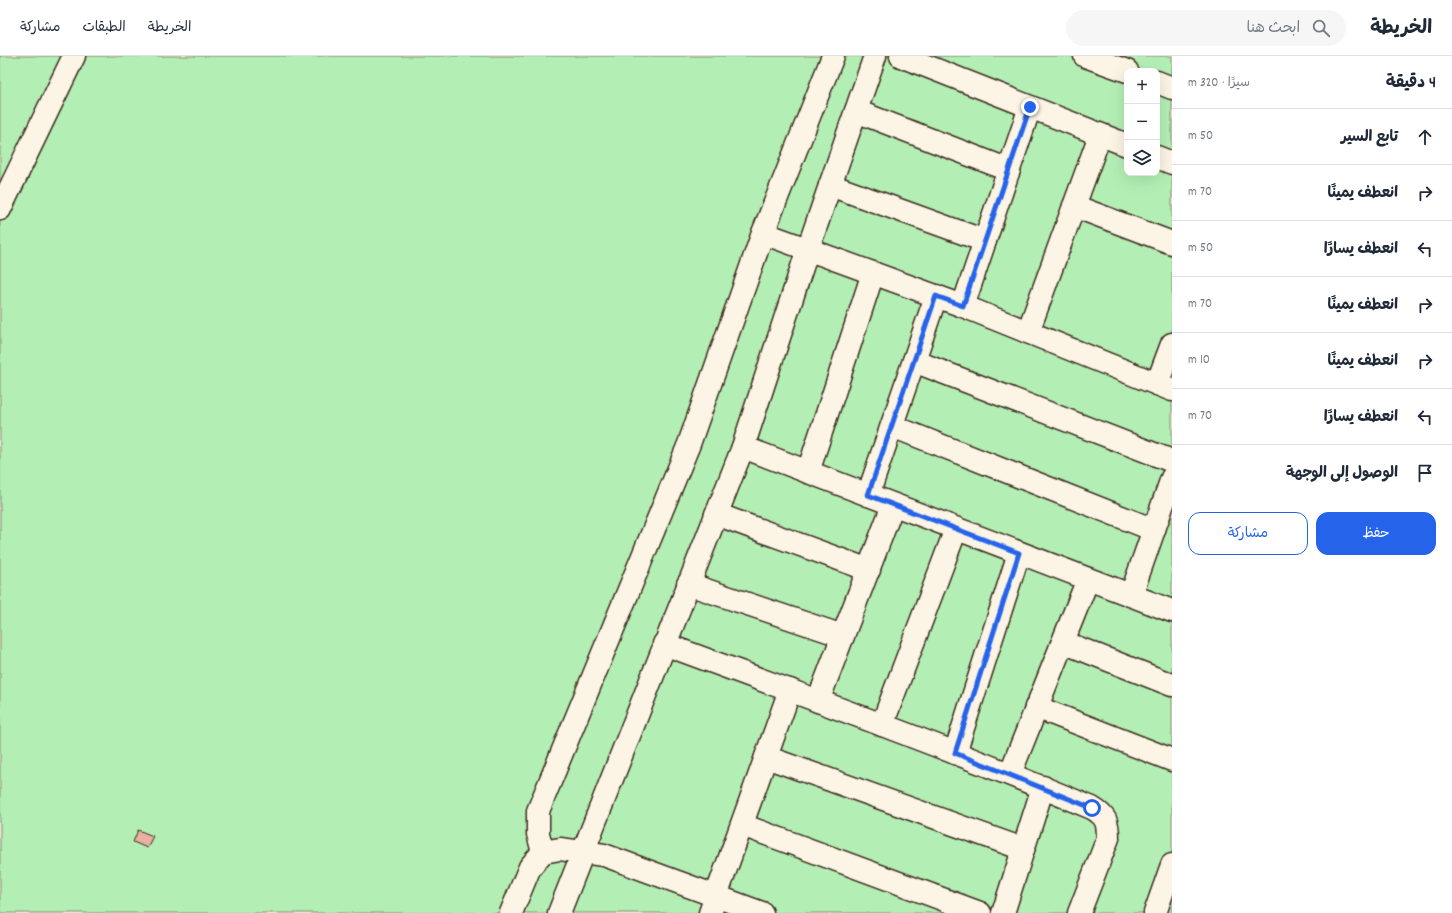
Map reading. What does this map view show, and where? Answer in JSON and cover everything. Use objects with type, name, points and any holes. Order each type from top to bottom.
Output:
[{"type":"street","points":[[0,208],[74,56]]},
{"type":"street","points":[[543,852],[538,834],[538,811],[690,444],[763,233],[833,56]]},
{"type":"street","points":[[559,913],[743,447],[808,249],[875,56]]},
{"type":"street","points":[[901,56],[1124,144]]},
{"type":"street","points":[[1085,56],[1124,70]]},
{"type":"street","points":[[1160,83],[1172,88]]},
{"type":"street","points":[[963,306],[1030,107]]},
{"type":"street","points":[[856,111],[1009,170]]},
{"type":"street","points":[[1028,332],[1100,135]]},
{"type":"street","points":[[1160,158],[1172,163]]},
{"type":"street","points":[[830,185],[985,241]]},
{"type":"street","points":[[1074,206],[1172,243]]},
{"type":"street","points":[[763,233],[963,306],[1165,387],[1172,344]]},
{"type":"street","points":[[808,472],[873,273]]},
{"type":"street","points":[[868,495],[936,296]]},
{"type":"street","points":[[914,361],[1172,461]]},
{"type":"street","points":[[892,426],[1154,530]]},
{"type":"street","points":[[743,447],[1172,611]]},
{"type":"street","points":[[1131,596],[1172,478]]},
{"type":"street","points":[[818,701],[893,505]]},
{"type":"street","points":[[716,514],[868,570]]},
{"type":"street","points":[[882,725],[956,529]]},
{"type":"street","points":[[955,753],[1019,553]]},
{"type":"street","points":[[1010,774],[1088,579]]},
{"type":"street","points":[[688,584],[843,636]]},
{"type":"street","points":[[1063,642],[1172,685]]},
{"type":"street","points":[[664,644],[790,690],[1010,774],[1092,808],[1102,814],[1108,825],[1108,838],[1079,913]]},
{"type":"street","points":[[713,905],[790,690]]},
{"type":"street","points":[[1036,707],[1172,760]]},
{"type":"street","points":[[766,757],[1024,849]]},
{"type":"street","points":[[1003,913],[1043,787]]},
{"type":"street","points":[[742,824],[980,913]]},
{"type":"street","points":[[511,913],[530,867],[543,852],[560,849],[604,855],[713,905],[762,913]]},
{"type":"street","points":[[1155,913],[1172,865]]},
{"type":"green space","points":[[0,56],[1172,56],[1172,913],[0,913]]},
{"type":"building","points":[[138,830],[153,836],[147,848],[133,842]]},
{"type":"route","points":[[1030,107],[963,306],[936,296],[868,495],[1019,553],[955,753],[1092,808]]}]
